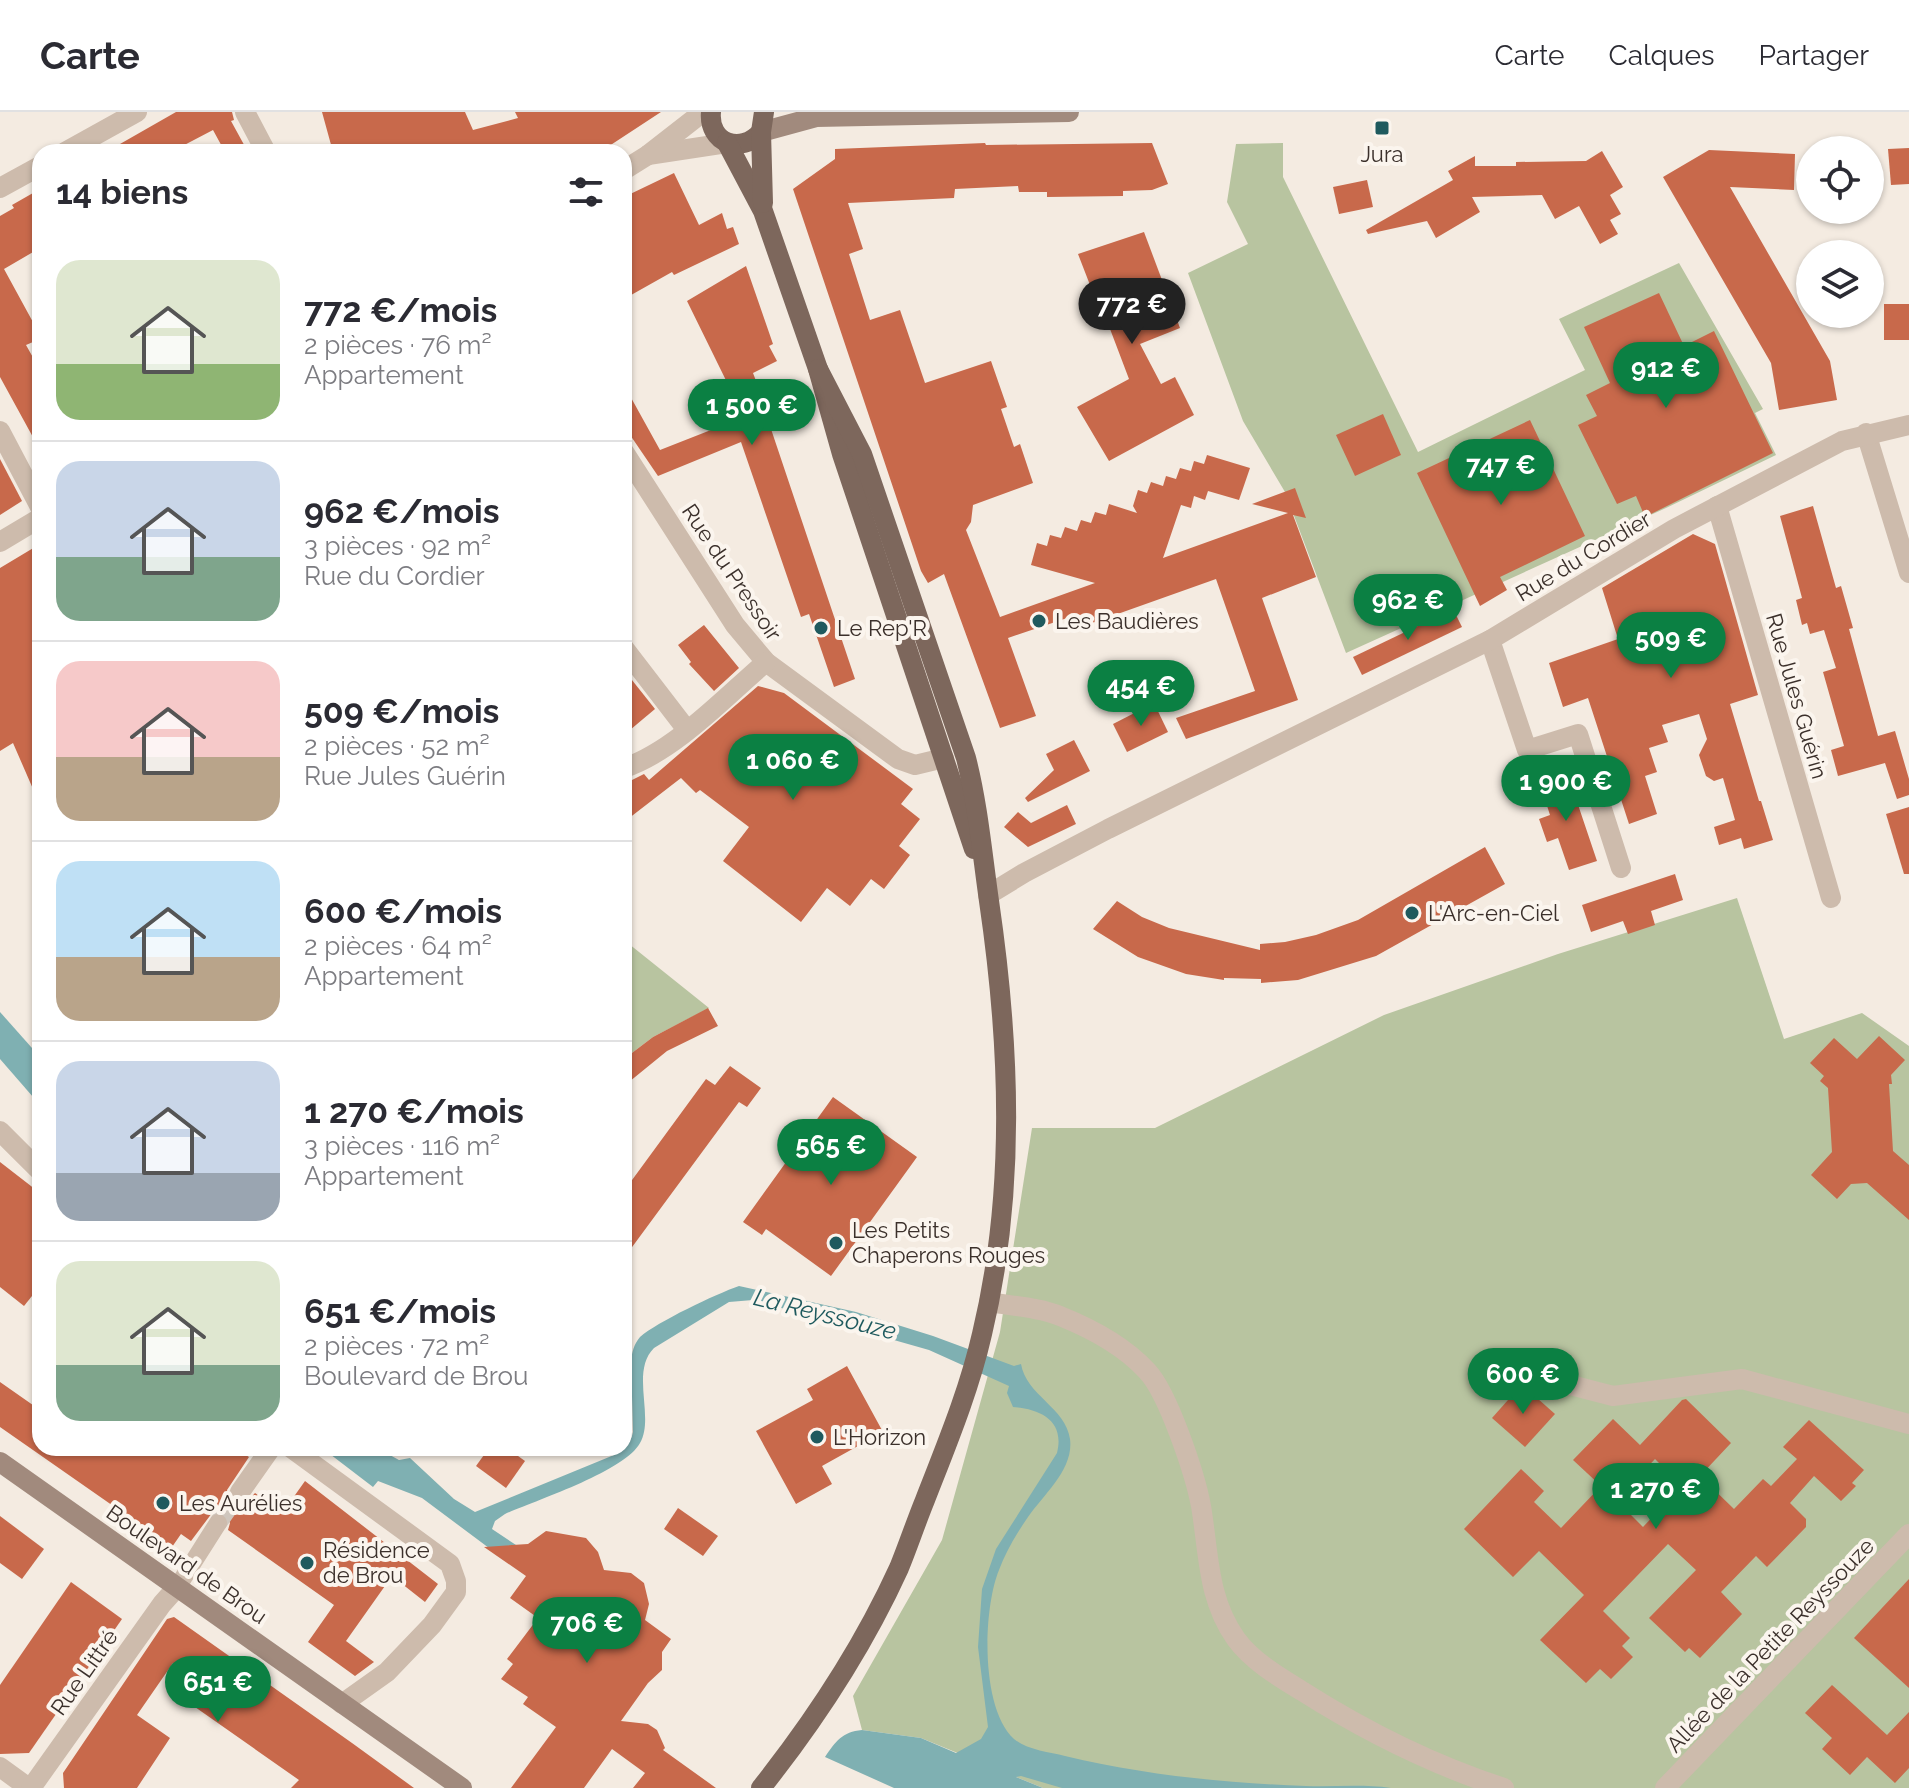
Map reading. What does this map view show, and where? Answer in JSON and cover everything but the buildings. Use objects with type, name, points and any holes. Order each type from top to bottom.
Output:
[{"type":"main road","points":[[711,112],[714,132],[727,143],[763,211],[818,369],[842,454],[988,895]]},
{"type":"main road","points":[[762,122],[808,115],[1069,112]]},
{"type":"main road","points":[[727,143],[750,142],[762,122]]},
{"type":"main road","points":[[762,122],[763,211]]},
{"type":"main road","points":[[761,1788],[793,1748],[841,1677],[899,1567],[966,1388],[989,1302],[1004,1179],[1006,1107],[997,959],[976,799],[966,758],[862,454],[818,369]]},
{"type":"main road","name":"Boulevard de Brou","points":[[0,1462],[462,1788]]},
{"type":"street","points":[[79,144],[137,112]]},
{"type":"street","points":[[245,112],[262,144]]},
{"type":"street","points":[[632,165],[703,112]]},
{"type":"street","points":[[648,155],[727,143]]},
{"type":"street","points":[[0,188],[32,170]]},
{"type":"street","name":"Rue du Cordier","points":[[988,895],[1108,829],[1490,640],[1674,529],[1842,441],[1909,425]]},
{"type":"street","points":[[0,431],[32,492]]},
{"type":"street","points":[[1866,433],[1909,573]]},
{"type":"street","name":"Rue du Pressoir","points":[[632,475],[735,625],[766,662],[898,759],[915,765],[944,758]]},
{"type":"street","name":"Rue Jules Guérin","points":[[1717,506],[1831,898]]},
{"type":"street","points":[[0,542],[32,523]]},
{"type":"street","points":[[1490,640],[1527,750],[1578,734],[1621,868]]},
{"type":"street","points":[[632,658],[687,730]]},
{"type":"street","points":[[632,764],[687,730],[766,662]]},
{"type":"street","points":[[0,1131],[32,1163]]},
{"type":"street","points":[[989,1302],[1058,1315],[1106,1339],[1147,1371],[1161,1393],[1182,1444],[1200,1504],[1206,1563],[1216,1603],[1237,1640],[1273,1673],[1362,1729],[1504,1788]]},
{"type":"street","points":[[1501,1380],[1536,1376],[1613,1396],[1742,1379],[1909,1424]]},
{"type":"street","points":[[240,1492],[265,1456]]},
{"type":"street","points":[[302,1456],[450,1564],[456,1581],[456,1592],[422,1637],[387,1672],[342,1704]]},
{"type":"street","points":[[178,1586],[218,1523]]},
{"type":"street","name":"Allée de la Petite Reyssouze","points":[[1665,1788],[1909,1534]]},
{"type":"street","name":"Rue Littré","points":[[30,1788],[178,1586]]},
{"type":"street","points":[[0,1767],[30,1788]]},
{"type":"green space","points":[[1283,143],[1283,177],[1418,452],[1585,370],[1559,319],[1679,263],[1763,409],[1755,413],[1776,455],[1346,653],[1285,492],[1243,421],[1188,273],[1248,244],[1227,202],[1236,144]]},
{"type":"green space","points":[[1737,898],[1784,1039],[1862,1013],[1909,1046],[1909,1788],[1043,1788],[921,1738],[862,1730],[853,1696],[942,1540],[1000,1332],[1032,1128],[1155,1128],[1384,1015],[1558,954]]},
{"type":"green space","points":[[632,946],[709,1008],[653,1037],[632,1053]]},
{"type":"water","points":[[0,1012],[32,1048],[32,1096],[0,1059]]},
{"type":"water","name":"La Reyssouze","points":[[739,1286],[856,1312],[1014,1366],[1021,1364],[1030,1384],[1061,1419],[1070,1439],[1067,1461],[1008,1549],[999,1570],[990,1608],[990,1682],[1003,1724],[1014,1739],[1045,1752],[1185,1777],[1276,1785],[1391,1788],[1062,1788],[1021,1776],[1016,1777],[1043,1788],[894,1788],[825,1757],[840,1738],[862,1730],[921,1738],[956,1753],[981,1739],[988,1727],[978,1647],[982,1589],[996,1549],[1057,1453],[1057,1433],[1054,1425],[1041,1414],[1013,1407],[1007,1393],[1009,1386],[929,1350],[753,1300],[729,1302],[654,1348],[644,1369],[644,1432],[632,1453],[634,1348],[648,1331]]},
{"type":"water","points":[[332,1456],[410,1458],[454,1499],[475,1512],[612,1456],[628,1456],[599,1474],[505,1514],[495,1521],[492,1529],[516,1545],[489,1548],[422,1498],[378,1481],[373,1487]]},
{"type":"tunnel","points":[[218,1523],[240,1492]]},
{"type":"place","name":"Jura","points":[[1382,128]]},
{"type":"place","name":"Les Baudières","points":[[1039,621]]},
{"type":"place","name":"Le Rep'R","points":[[821,628]]},
{"type":"place","name":"L'Arc-en-Ciel","points":[[1412,913]]},
{"type":"place","name":"Les Petits Chaperons Rouges","points":[[836,1243]]},
{"type":"place","name":"L'Horizon","points":[[817,1437]]},
{"type":"place","name":"Les Aurélies","points":[[163,1503]]},
{"type":"place","name":"Résidence de Brou","points":[[307,1563]]}]
